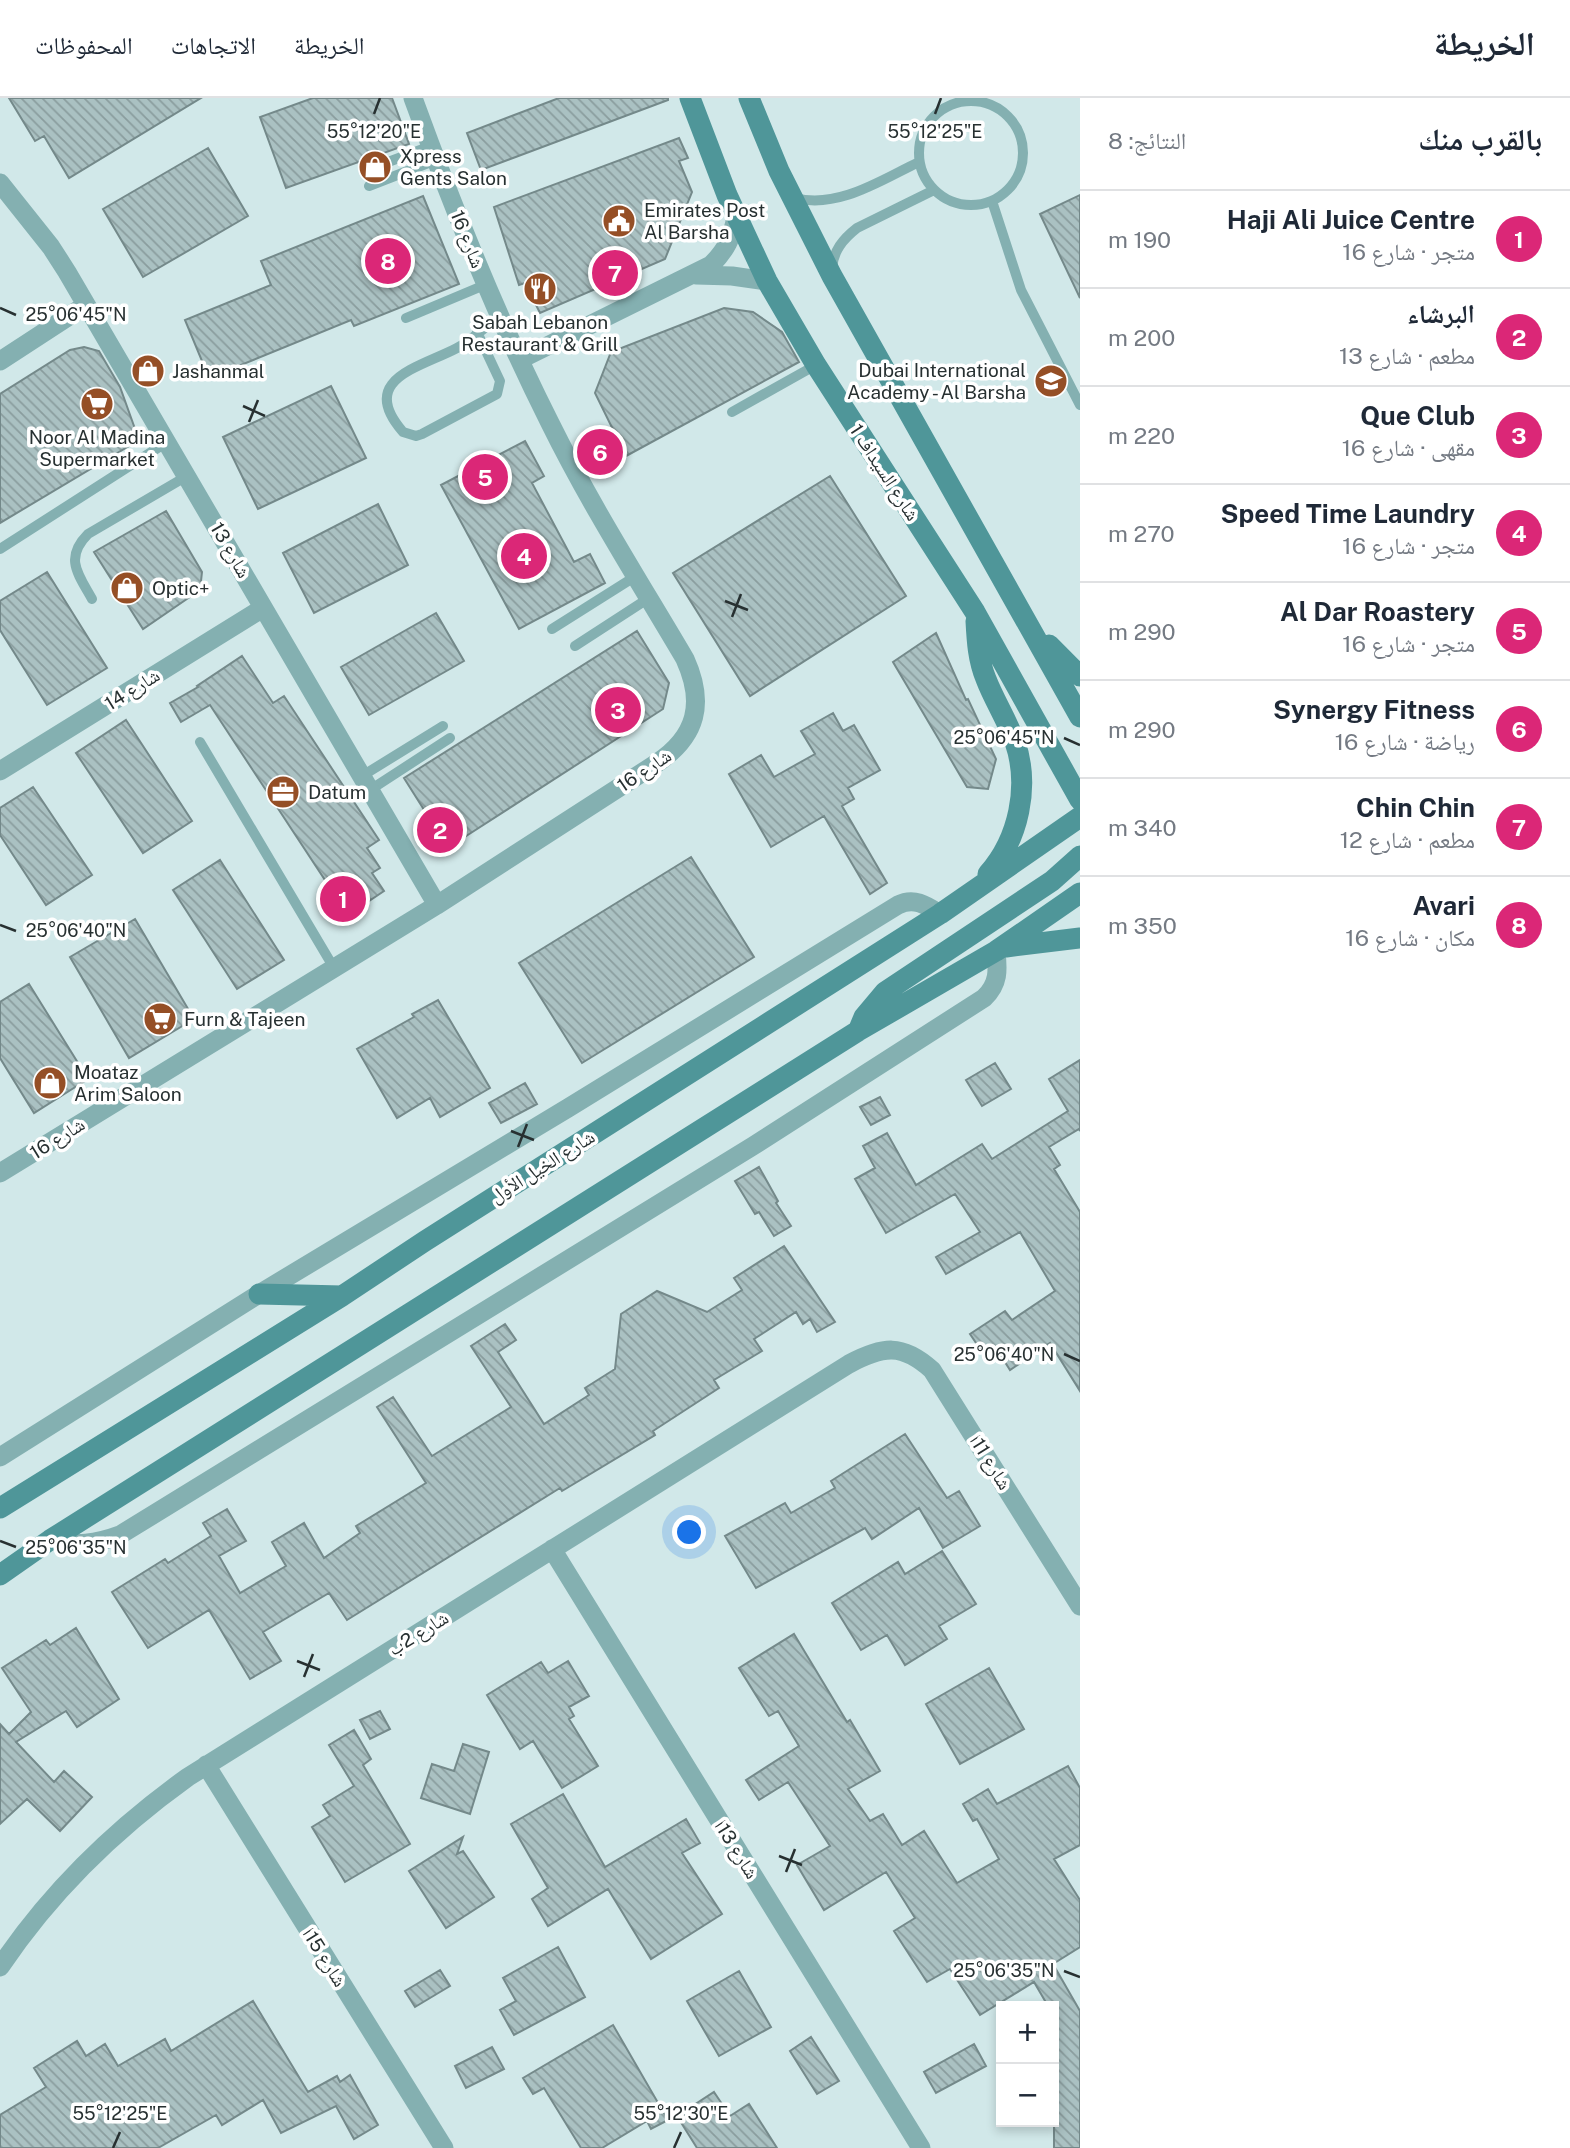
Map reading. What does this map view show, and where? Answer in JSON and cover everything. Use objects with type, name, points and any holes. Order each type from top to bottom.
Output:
[{"type":"main road","name":"شارع السيداف 1","points":[[690,98],[736,217],[767,281],[816,365],[975,612],[1080,800]]},
{"type":"main road","points":[[749,98],[779,172],[832,276],[1080,717]]},
{"type":"main road","points":[[975,612],[980,661],[1014,741],[1021,775],[1018,813],[1012,833],[1003,852],[978,885]]},
{"type":"main road","points":[[1028,622],[1080,676]]},
{"type":"main road","name":"شارع الخيل الأول","points":[[0,1508],[342,1296],[436,1233],[940,914],[978,885],[1080,817]]},
{"type":"main road","points":[[858,1031],[869,1010],[885,992],[1052,881],[1080,856]]},
{"type":"main road","points":[[0,1575],[50,1539],[858,1031],[998,949],[1080,893]]},
{"type":"main road","points":[[998,949],[1080,938]]},
{"type":"main road","points":[[259,1294],[342,1296]]},
{"type":"street","name":"شارع 16","points":[[0,1173],[437,905],[673,752],[686,736],[694,717],[697,697],[694,677],[567,455],[520,359],[486,284],[413,98]]},
{"type":"street","name":"شارع 13","points":[[0,183],[8,199],[51,247],[168,441],[437,905]]},
{"type":"street","points":[[520,359],[711,265],[724,252],[733,235],[736,217]]},
{"type":"street","points":[[695,275],[767,281]]},
{"type":"street","points":[[0,361],[86,305]]},
{"type":"street","name":"شارع 14","points":[[0,771],[263,608]]},
{"type":"street","points":[[0,1457],[259,1294],[898,905],[905,901],[919,902],[940,914]]},
{"type":"street","points":[[50,1539],[91,1544],[120,1535],[753,1146],[984,998],[997,978],[998,949]]},
{"type":"street","name":"شارع 11ا","points":[[878,1350],[894,1349],[908,1353],[932,1370],[1080,1606]]},
{"type":"street","name":"شارع 2ب","points":[[0,1967],[46,1905],[86,1861],[136,1816],[206,1765],[849,1363],[878,1350]]},
{"type":"street","name":"شارع 13ا","points":[[552,1549],[921,2148]]},
{"type":"street","name":"شارع 15ا","points":[[206,1765],[444,2148]]},
{"type":"lane","points":[[964,100],[989,103],[1010,117],[1019,131],[1024,147],[1023,164],[1018,179],[1007,192],[992,201],[977,205],[947,199],[934,190],[925,177],[919,162],[919,145],[924,129],[945,102],[964,100]]},
{"type":"lane","points":[[364,171],[433,153]]},
{"type":"lane","points":[[369,186],[433,153]]},
{"type":"lane","points":[[793,197],[818,202],[831,201],[919,162]]},
{"type":"lane","points":[[832,276],[835,255],[845,237],[934,190]]},
{"type":"lane","points":[[992,201],[1007,239],[1021,290],[1080,405]]},
{"type":"lane","points":[[407,318],[486,284]]},
{"type":"lane","points":[[477,332],[500,381],[497,394],[422,434],[415,436],[402,432],[386,403],[386,395],[392,382],[464,344],[477,332],[501,316]]},
{"type":"lane","points":[[732,412],[816,365]]},
{"type":"lane","points":[[0,550],[168,441]]},
{"type":"lane","points":[[92,599],[75,564],[75,552],[80,542],[88,534],[188,476]]},
{"type":"lane","points":[[552,629],[636,576]]},
{"type":"lane","points":[[575,646],[649,598]]},
{"type":"lane","points":[[366,783],[443,726]]},
{"type":"lane","points":[[366,783],[450,738]]},
{"type":"lane","points":[[200,741],[334,968]]},
{"type":"building","points":[[9,98],[201,98],[69,178],[44,136],[35,141]]},
{"type":"building","points":[[313,98],[392,98],[409,144],[286,188],[260,117]]},
{"type":"building","points":[[559,98],[668,100],[481,170],[467,133]]},
{"type":"building","points":[[679,138],[688,158],[679,161],[692,192],[665,259],[540,313],[525,283],[519,285],[494,207]]},
{"type":"building","points":[[208,148],[248,216],[143,277],[103,209]]},
{"type":"building","points":[[1080,195],[1080,298],[1040,214]]},
{"type":"building","points":[[423,196],[459,284],[354,326],[351,320],[209,378],[185,320],[271,285],[261,261]]},
{"type":"building","points":[[724,308],[753,312],[782,332],[799,362],[626,456],[595,393],[611,352]]},
{"type":"building","points":[[84,347],[99,351],[120,387],[139,440],[0,523],[0,394],[70,350]]},
{"type":"building","points":[[331,386],[366,458],[258,509],[223,437]]},
{"type":"building","points":[[525,441],[544,476],[532,483],[574,562],[590,554],[605,583],[519,629],[441,485]]},
{"type":"building","points":[[830,476],[906,596],[750,696],[673,573]]},
{"type":"building","points":[[378,504],[408,565],[314,613],[283,553]]},
{"type":"building","points":[[166,511],[202,572],[200,590],[143,629],[94,552]]},
{"type":"building","points":[[47,572],[107,668],[47,705],[0,630],[0,601]]},
{"type":"building","points":[[436,613],[464,661],[369,715],[341,667]]},
{"type":"building","points":[[637,631],[669,683],[663,709],[460,840],[438,832],[404,778]]},
{"type":"building","points":[[936,633],[996,759],[988,789],[967,787],[893,662]]},
{"type":"building","points":[[242,656],[273,703],[284,696],[379,840],[367,848],[380,868],[372,873],[384,891],[348,915],[210,705],[181,722],[170,703]]},
{"type":"building","points":[[833,713],[843,731],[854,725],[880,770],[848,788],[854,799],[842,806],[887,883],[870,894],[824,816],[771,847],[729,774],[761,755],[774,777],[815,754],[801,731]]},
{"type":"building","points":[[126,720],[192,821],[143,853],[76,753]]},
{"type":"building","points":[[33,787],[92,875],[46,905],[0,835],[0,808]]},
{"type":"building","points":[[691,857],[754,957],[582,1063],[519,963]]},
{"type":"building","points":[[220,860],[284,960],[237,989],[173,890]]},
{"type":"building","points":[[135,919],[194,1019],[129,1058],[70,957]]},
{"type":"building","points":[[29,984],[88,1079],[34,1113],[0,1058],[0,1002]]},
{"type":"building","points":[[438,1000],[490,1088],[440,1117],[430,1098],[397,1118],[357,1049],[414,1017],[412,1014]]},
{"type":"building","points":[[1080,1060],[1080,1131],[1079,1129],[1049,1147],[1060,1165],[1054,1169],[1080,1212],[1080,1391],[1050,1343],[1010,1370],[998,1351],[987,1359],[970,1334],[1005,1311],[1012,1320],[1055,1291],[1020,1232],[946,1274],[936,1257],[980,1232],[955,1194],[886,1233],[855,1179],[875,1168],[863,1146],[887,1133],[916,1185],[982,1144],[992,1159],[1068,1111],[1049,1079]]},
{"type":"building","points":[[995,1063],[1011,1089],[982,1106],[966,1080]]},
{"type":"building","points":[[525,1083],[537,1104],[501,1123],[489,1103]]},
{"type":"building","points":[[880,1097],[890,1115],[871,1125],[860,1107]]},
{"type":"building","points":[[759,1167],[778,1201],[776,1203],[791,1226],[774,1236],[759,1212],[755,1214],[735,1181]]},
{"type":"building","points":[[784,1246],[835,1322],[817,1332],[810,1319],[803,1324],[796,1312],[754,1339],[762,1351],[714,1380],[719,1388],[653,1431],[655,1435],[562,1491],[560,1488],[347,1620],[329,1593],[263,1632],[281,1661],[250,1679],[209,1610],[148,1648],[112,1592],[165,1559],[168,1563],[211,1536],[203,1523],[227,1509],[246,1541],[219,1556],[240,1593],[286,1566],[272,1542],[304,1523],[324,1558],[360,1533],[356,1526],[426,1483],[377,1407],[393,1397],[432,1456],[511,1407],[471,1346],[505,1324],[516,1340],[498,1352],[544,1424],[589,1395],[585,1388],[615,1369],[621,1314],[657,1291],[707,1312],[742,1290],[734,1278]]},
{"type":"building","points":[[905,1434],[947,1498],[959,1491],[980,1526],[943,1548],[919,1508],[872,1539],[865,1528],[756,1588],[725,1536],[785,1503],[791,1513],[835,1488],[831,1481]]},
{"type":"building","points":[[942,1551],[976,1604],[939,1626],[947,1639],[905,1665],[887,1635],[861,1650],[832,1603],[898,1562],[905,1574]]},
{"type":"building","points":[[76,1628],[119,1699],[77,1727],[66,1711],[16,1742],[54,1782],[64,1771],[92,1797],[60,1831],[27,1799],[0,1824],[0,1724],[9,1734],[31,1712],[2,1668],[46,1640],[50,1645]]},
{"type":"building","points":[[794,1634],[880,1771],[848,1789],[870,1821],[883,1814],[902,1845],[924,1831],[957,1883],[999,1859],[977,1819],[973,1821],[963,1804],[988,1789],[997,1804],[1068,1766],[1080,1788],[1080,1845],[1054,1859],[1080,1900],[1080,1947],[1053,1964],[1080,2011],[1080,2148],[1054,2148],[1054,2127],[1059,2127],[1059,2001],[1045,2001],[1034,1982],[1003,2001],[996,2001],[996,2005],[980,2015],[950,1969],[927,1982],[894,1931],[915,1918],[886,1872],[824,1910],[797,1865],[830,1846],[788,1782],[759,1800],[746,1780],[799,1746],[778,1711],[769,1716],[739,1668]]},
{"type":"building","points":[[568,1661],[589,1696],[569,1707],[574,1716],[569,1719],[598,1766],[562,1788],[533,1741],[520,1749],[487,1695],[541,1662],[548,1673]]},
{"type":"building","points":[[989,1668],[1024,1729],[960,1764],[926,1704]]},
{"type":"building","points":[[380,1711],[390,1729],[370,1739],[360,1720]]},
{"type":"building","points":[[354,1730],[371,1759],[363,1765],[410,1844],[345,1882],[312,1827],[330,1816],[323,1805],[354,1786],[329,1745]]},
{"type":"building","points":[[463,1744],[489,1752],[470,1814],[421,1798],[432,1764],[454,1771]]},
{"type":"building","points":[[563,1794],[605,1867],[686,1819],[700,1843],[682,1853],[722,1914],[651,1959],[608,1889],[548,1926],[532,1899],[548,1888],[511,1824]]},
{"type":"building","points":[[463,1837],[457,1854],[463,1851],[494,1897],[446,1928],[409,1871]]},
{"type":"building","points":[[558,1947],[585,1997],[514,2035],[500,2010],[516,2001],[503,1978]]},
{"type":"building","points":[[440,1970],[450,1986],[415,2007],[405,1991]]},
{"type":"building","points":[[739,1971],[771,2027],[719,2056],[687,2001]]},
{"type":"building","points":[[253,2001],[308,2092],[337,2076],[340,2082],[350,2075],[378,2125],[354,2139],[336,2106],[281,2133],[263,2100],[222,2125],[216,2115],[158,2148],[0,2148],[0,2115],[46,2087],[34,2068],[77,2041],[86,2056],[105,2044],[118,2066],[165,2039],[171,2051]]},
{"type":"building","points":[[613,2025],[668,2120],[651,2129],[647,2121],[602,2148],[581,2148],[544,2088],[533,2094],[523,2078]]},
{"type":"building","points":[[811,2037],[839,2081],[817,2094],[790,2051]]},
{"type":"building","points":[[974,2044],[986,2066],[936,2093],[924,2072]]},
{"type":"building","points":[[492,2047],[504,2069],[466,2088],[455,2066]]},
{"type":"building","points":[[714,2092],[730,2116],[749,2104],[777,2148],[697,2148],[677,2116]]},
{"type":"place","name":"Xpress Gents Salon","points":[[375,167]]},
{"type":"place","name":"Emirates Post Al Barsha","points":[[619,221]]},
{"type":"place","name":"Avari","points":[[388,261]]},
{"type":"place","name":"Chin Chin","points":[[615,273]]},
{"type":"place","name":"Sabah Lebanon Restaurant & Grill","points":[[540,289]]},
{"type":"place","name":"Jashanmal","points":[[148,371]]},
{"type":"place","name":"Dubai International Academy - Al Barsha","points":[[1051,381]]},
{"type":"place","name":"Noor Al Madina Supermarket","points":[[97,404]]},
{"type":"place","name":"Synergy Fitness","points":[[600,452]]},
{"type":"place","name":"Al Dar Roastery","points":[[485,477]]},
{"type":"place","name":"Speed Time Laundry","points":[[524,556]]},
{"type":"place","name":"Optic+","points":[[127,588]]},
{"type":"place","name":"Que Club","points":[[618,710]]},
{"type":"place","name":"Datum","points":[[283,792]]},
{"type":"place","name":"البرشاء","points":[[440,830]]},
{"type":"place","name":"Haji Ali Juice Centre","points":[[343,899]]},
{"type":"place","name":"Furn & Tajeen","points":[[160,1019]]},
{"type":"place","name":"Moataz Arim Saloon","points":[[50,1083]]}]
